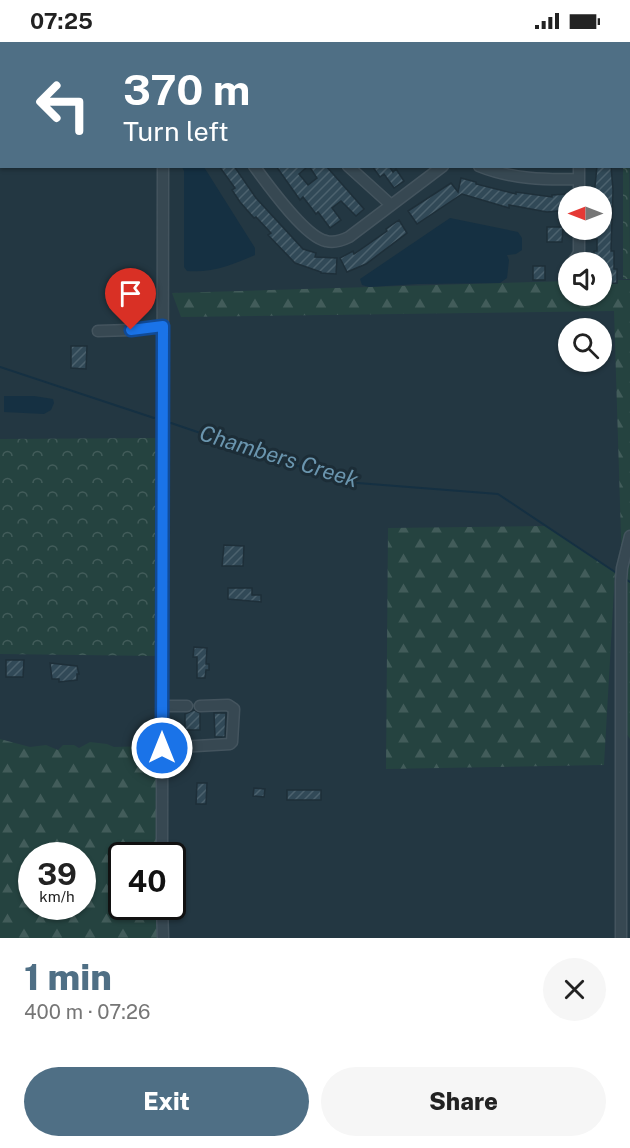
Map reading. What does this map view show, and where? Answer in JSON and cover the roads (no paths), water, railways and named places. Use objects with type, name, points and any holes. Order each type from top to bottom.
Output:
[{"type":"street","points":[[162,842],[163,168]]},
{"type":"street","points":[[256,168],[295,217],[314,236],[323,241],[334,242],[349,237],[439,168]]},
{"type":"street","points":[[350,168],[390,204]]},
{"type":"street","points":[[485,168],[531,179],[579,179]]},
{"type":"street","points":[[579,168],[579,186]]},
{"type":"street","points":[[98,331],[163,326]]},
{"type":"street","points":[[621,938],[624,732],[621,581],[630,536]]},
{"type":"street","points":[[162,748],[230,744],[232,742],[234,709],[228,705],[200,706]]},
{"type":"street","points":[[162,706],[187,706]]},
{"type":"street","points":[[162,920],[163,938]]},
{"type":"water","points":[[182,168],[205,168],[255,248],[255,255],[214,269],[187,271],[184,267]]},
{"type":"water","points":[[450,218],[518,232],[522,238],[522,250],[516,254],[507,255],[509,260],[507,278],[500,283],[369,287],[362,285],[360,279]]},
{"type":"water","points":[[4,396],[34,396],[53,399],[54,403],[51,410],[44,414],[4,412]]},
{"type":"waterway","name":"Chambers Creek","points":[[0,367],[154,418]]},
{"type":"waterway","name":"Chambers Creek","points":[[171,423],[345,482],[498,494],[615,572]]}]
